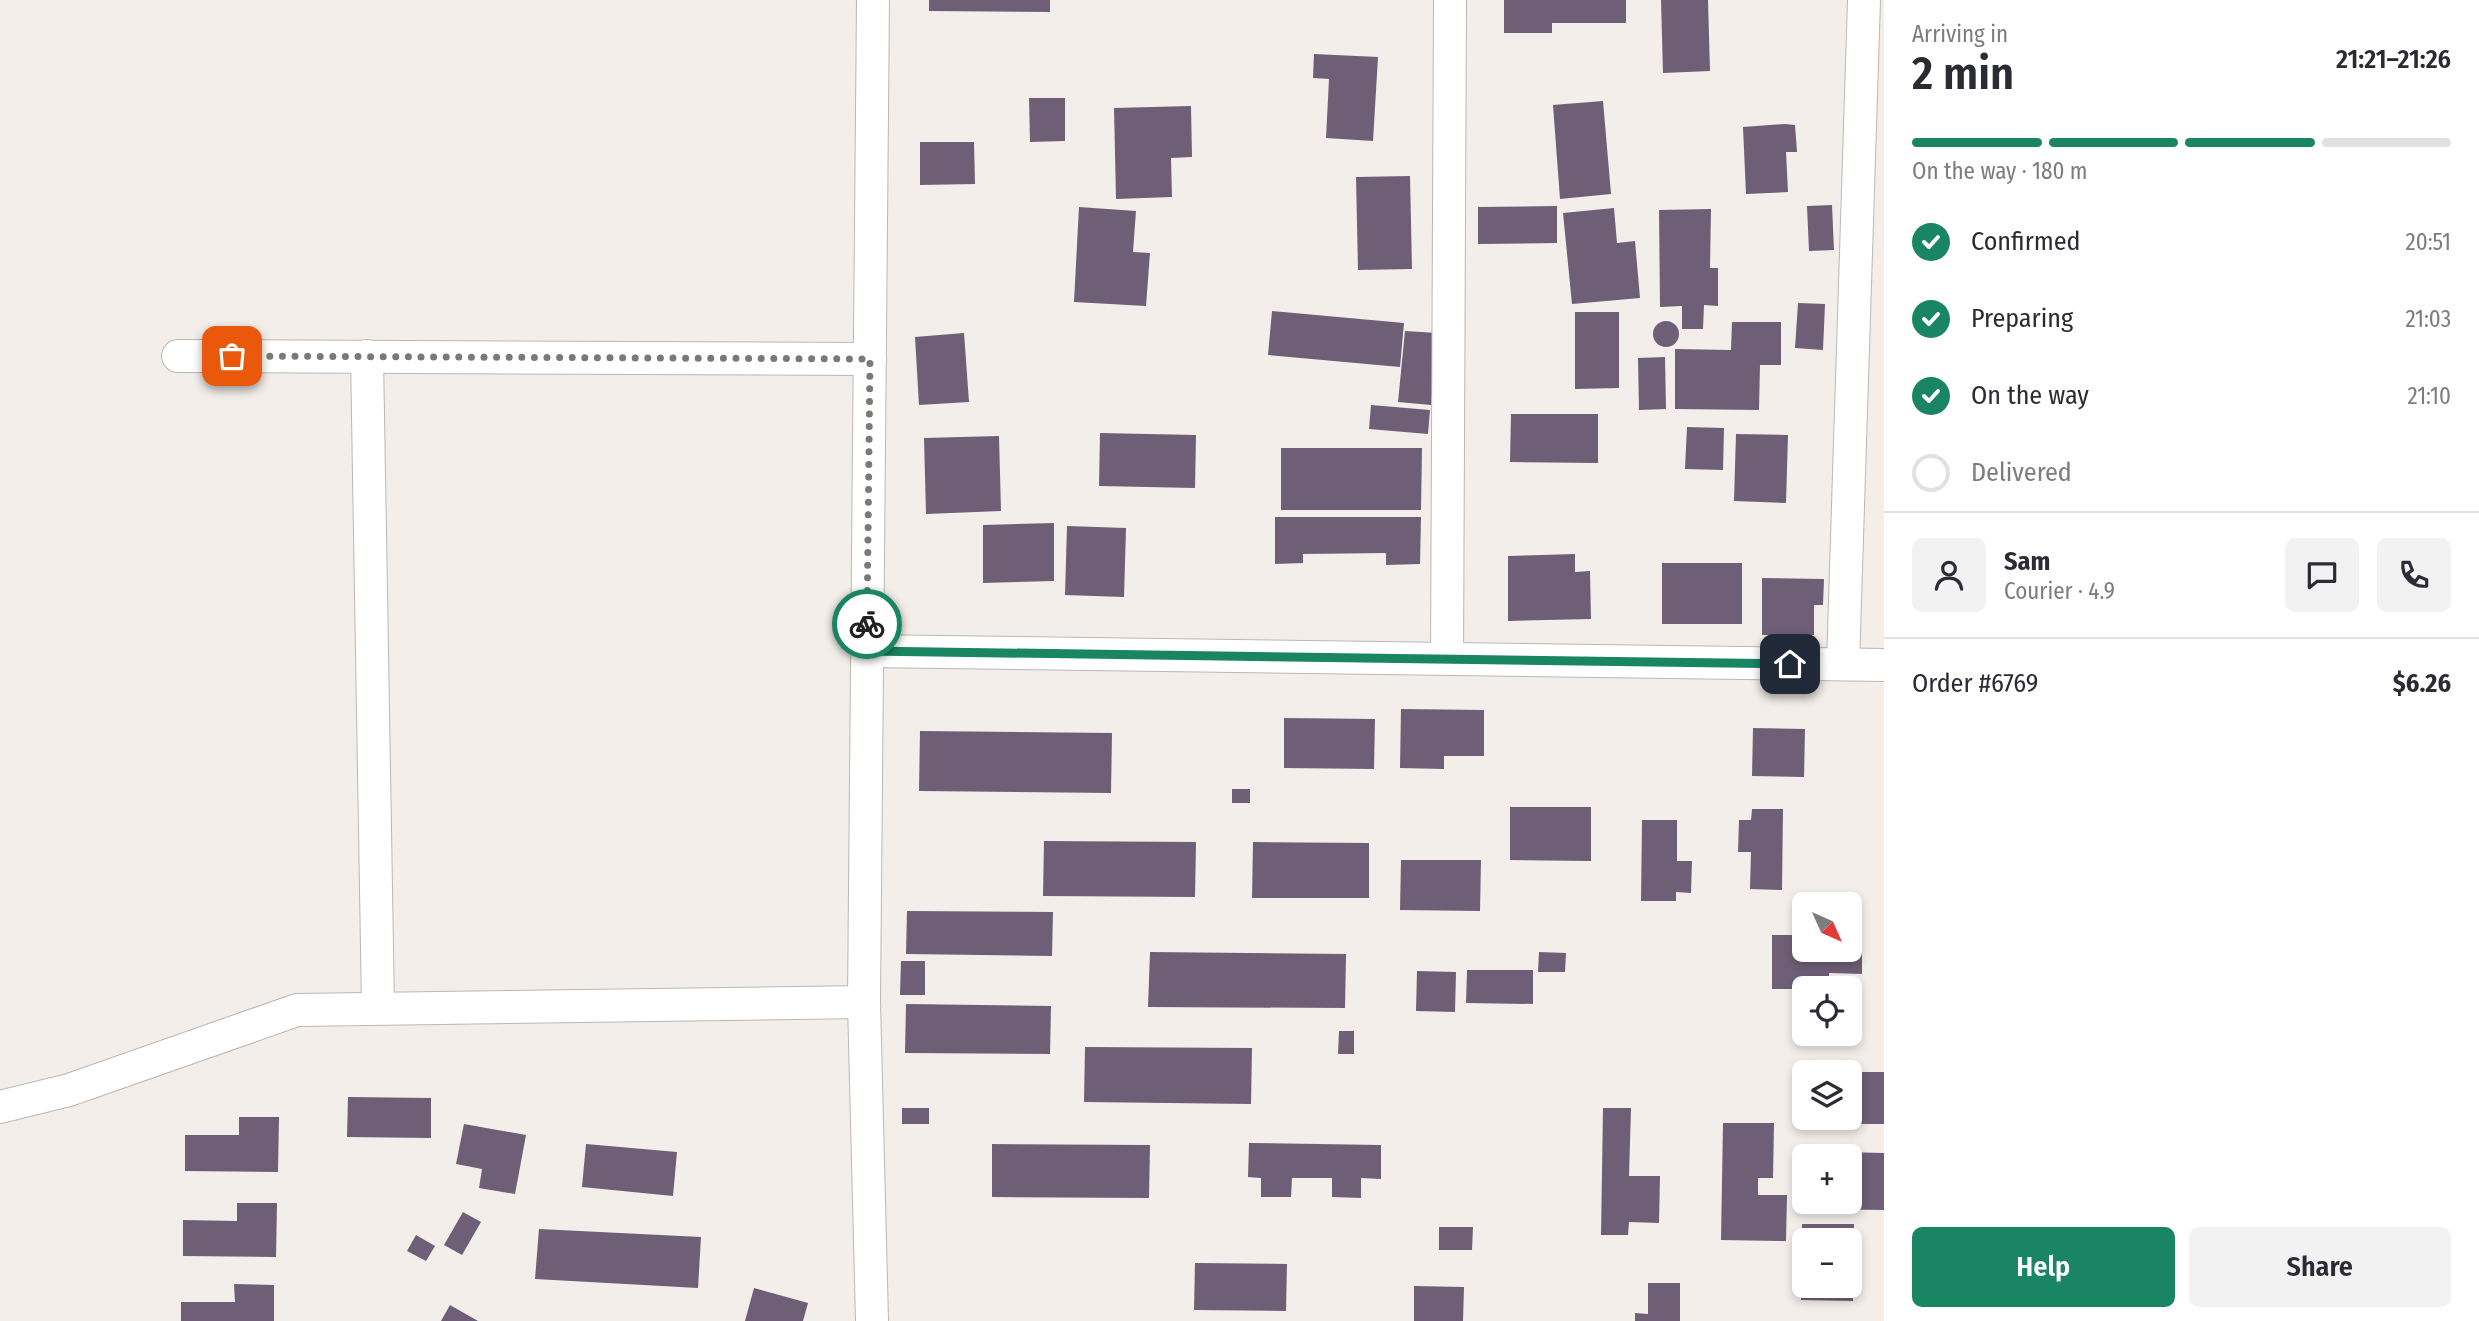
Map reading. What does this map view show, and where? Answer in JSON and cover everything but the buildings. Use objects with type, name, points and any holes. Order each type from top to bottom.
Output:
[{"type":"street","points":[[872,1321],[864,1002],[873,0]]},
{"type":"street","points":[[1447,659],[1450,0]]},
{"type":"street","points":[[1843,664],[1871,15]]},
{"type":"street","points":[[178,356],[870,359]]},
{"type":"street","points":[[367,356],[378,1007]]},
{"type":"street","points":[[867,651],[1884,665]]},
{"type":"street","points":[[0,1107],[69,1090],[297,1010],[864,1002]]},
{"type":"way so far","points":[[232,356],[870,359],[867,624]]},
{"type":"route","points":[[867,624],[867,651],[1790,664]]}]
